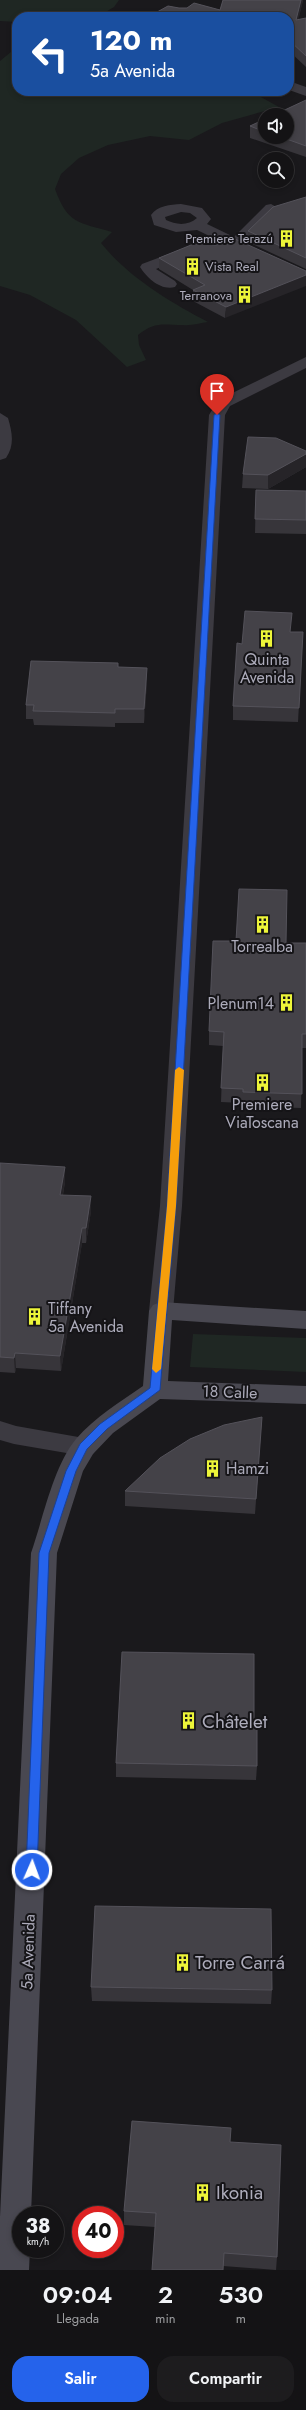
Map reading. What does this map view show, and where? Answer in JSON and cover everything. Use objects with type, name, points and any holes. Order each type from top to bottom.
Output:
[{"type":"street","points":[[294,87],[306,92]]},
{"type":"street","points":[[170,284],[152,274],[147,267],[196,249],[214,251],[236,243],[272,208]]},
{"type":"street","points":[[198,224],[257,254]]},
{"type":"street","points":[[155,1390],[172,1199],[217,415],[224,403],[306,362]]},
{"type":"street","points":[[0,418],[5,438],[0,455]]},
{"type":"street","points":[[161,1311],[306,1320]]},
{"type":"street","name":"18 Calle","points":[[155,1390],[306,1395]]},
{"type":"street","name":"5a Avenida","points":[[13,2270],[26,2014],[44,1553],[71,1471],[84,1446],[104,1426],[155,1390]]},
{"type":"street","points":[[0,1430],[14,1435],[84,1446]]},
{"type":"shaded area","points":[[0,0],[119,0],[114,7],[106,12],[12,12],[12,22],[0,21]]},
{"type":"shaded area","points":[[12,51],[12,96],[259,96],[279,107],[258,108],[258,113],[222,123],[189,140],[150,136],[108,145],[79,158],[61,174],[55,189],[65,210],[70,216],[83,223],[112,232],[101,243],[124,267],[150,288],[208,322],[189,325],[164,324],[149,328],[138,335],[139,345],[146,360],[127,367],[76,320],[30,295],[0,286],[0,61]]},
{"type":"shaded area","points":[[193,1334],[306,1338],[306,1372],[190,1367]]},
{"type":"building","points":[[223,0],[301,0],[296,20],[306,18],[306,56],[294,45],[294,12],[157,12],[168,6],[187,8],[194,3],[220,10]]},
{"type":"building","points":[[306,100],[306,146],[294,142],[294,108],[289,108]]},
{"type":"building","points":[[258,122],[258,129],[250,126]]},
{"type":"building","points":[[306,197],[306,258],[248,231],[273,207]]},
{"type":"building","points":[[235,239],[306,271],[306,275],[226,307],[193,290],[205,285],[159,258],[196,243],[216,245]]},
{"type":"building","points":[[248,437],[276,438],[306,451],[306,454],[268,475],[243,474]]},
{"type":"building","points":[[256,490],[306,491],[306,520],[255,519]]},
{"type":"building","points":[[245,611],[292,613],[290,632],[303,632],[299,708],[233,706],[237,643],[242,644]]},
{"type":"building","points":[[31,661],[118,663],[118,667],[147,668],[144,709],[115,709],[115,713],[33,711],[34,705],[26,705]]},
{"type":"building","points":[[239,889],[287,890],[286,943],[306,943],[306,1034],[302,1034],[302,1094],[243,1092],[243,1089],[221,1088],[224,1032],[209,1031],[213,941],[236,941]]},
{"type":"building","points":[[0,1163],[65,1167],[60,1195],[91,1196],[86,1228],[82,1228],[60,1356],[15,1353],[14,1358],[0,1357]]},
{"type":"building","name":"Hamzi","points":[[262,1417],[256,1499],[125,1491],[160,1458],[190,1439],[224,1425]]},
{"type":"building","name":"Châtelet","points":[[122,1652],[254,1654],[254,1722],[257,1722],[257,1766],[116,1763]]},
{"type":"building","name":"Torre Carrá","points":[[95,1906],[271,1909],[272,1990],[91,1987]]},
{"type":"building","name":"Ikonia","points":[[132,2121],[231,2128],[230,2142],[281,2145],[277,2257],[224,2253],[223,2270],[152,2270],[156,2213],[124,2211]]},
{"type":"slow traffic","points":[[156,1369],[171,1206],[179,1070]]},
{"type":"place","name":"Premiere Terazú","points":[[286,238]]},
{"type":"place","name":"Vista Real","points":[[192,266]]},
{"type":"place","name":"Terranova","points":[[245,295]]},
{"type":"place","name":"Quinta Avenida","points":[[267,638]]},
{"type":"place","name":"Torrealba","points":[[262,925]]},
{"type":"place","name":"Plenum14","points":[[287,1003]]},
{"type":"place","name":"Premiere ViaToscana","points":[[262,1083]]},
{"type":"place","name":"Tiffany 5a Avenida","points":[[35,1317]]},
{"type":"place","name":"Hamzi","points":[[213,1468]]},
{"type":"place","name":"Châtelet","points":[[189,1721]]},
{"type":"place","name":"Torre Carrá","points":[[182,1962]]},
{"type":"place","name":"Ikonia","points":[[203,2192]]},
{"type":"route","points":[[32,1870],[44,1553],[71,1471],[84,1446],[104,1426],[155,1390],[171,1206],[194,839],[200,691],[213,501],[217,415]]}]
